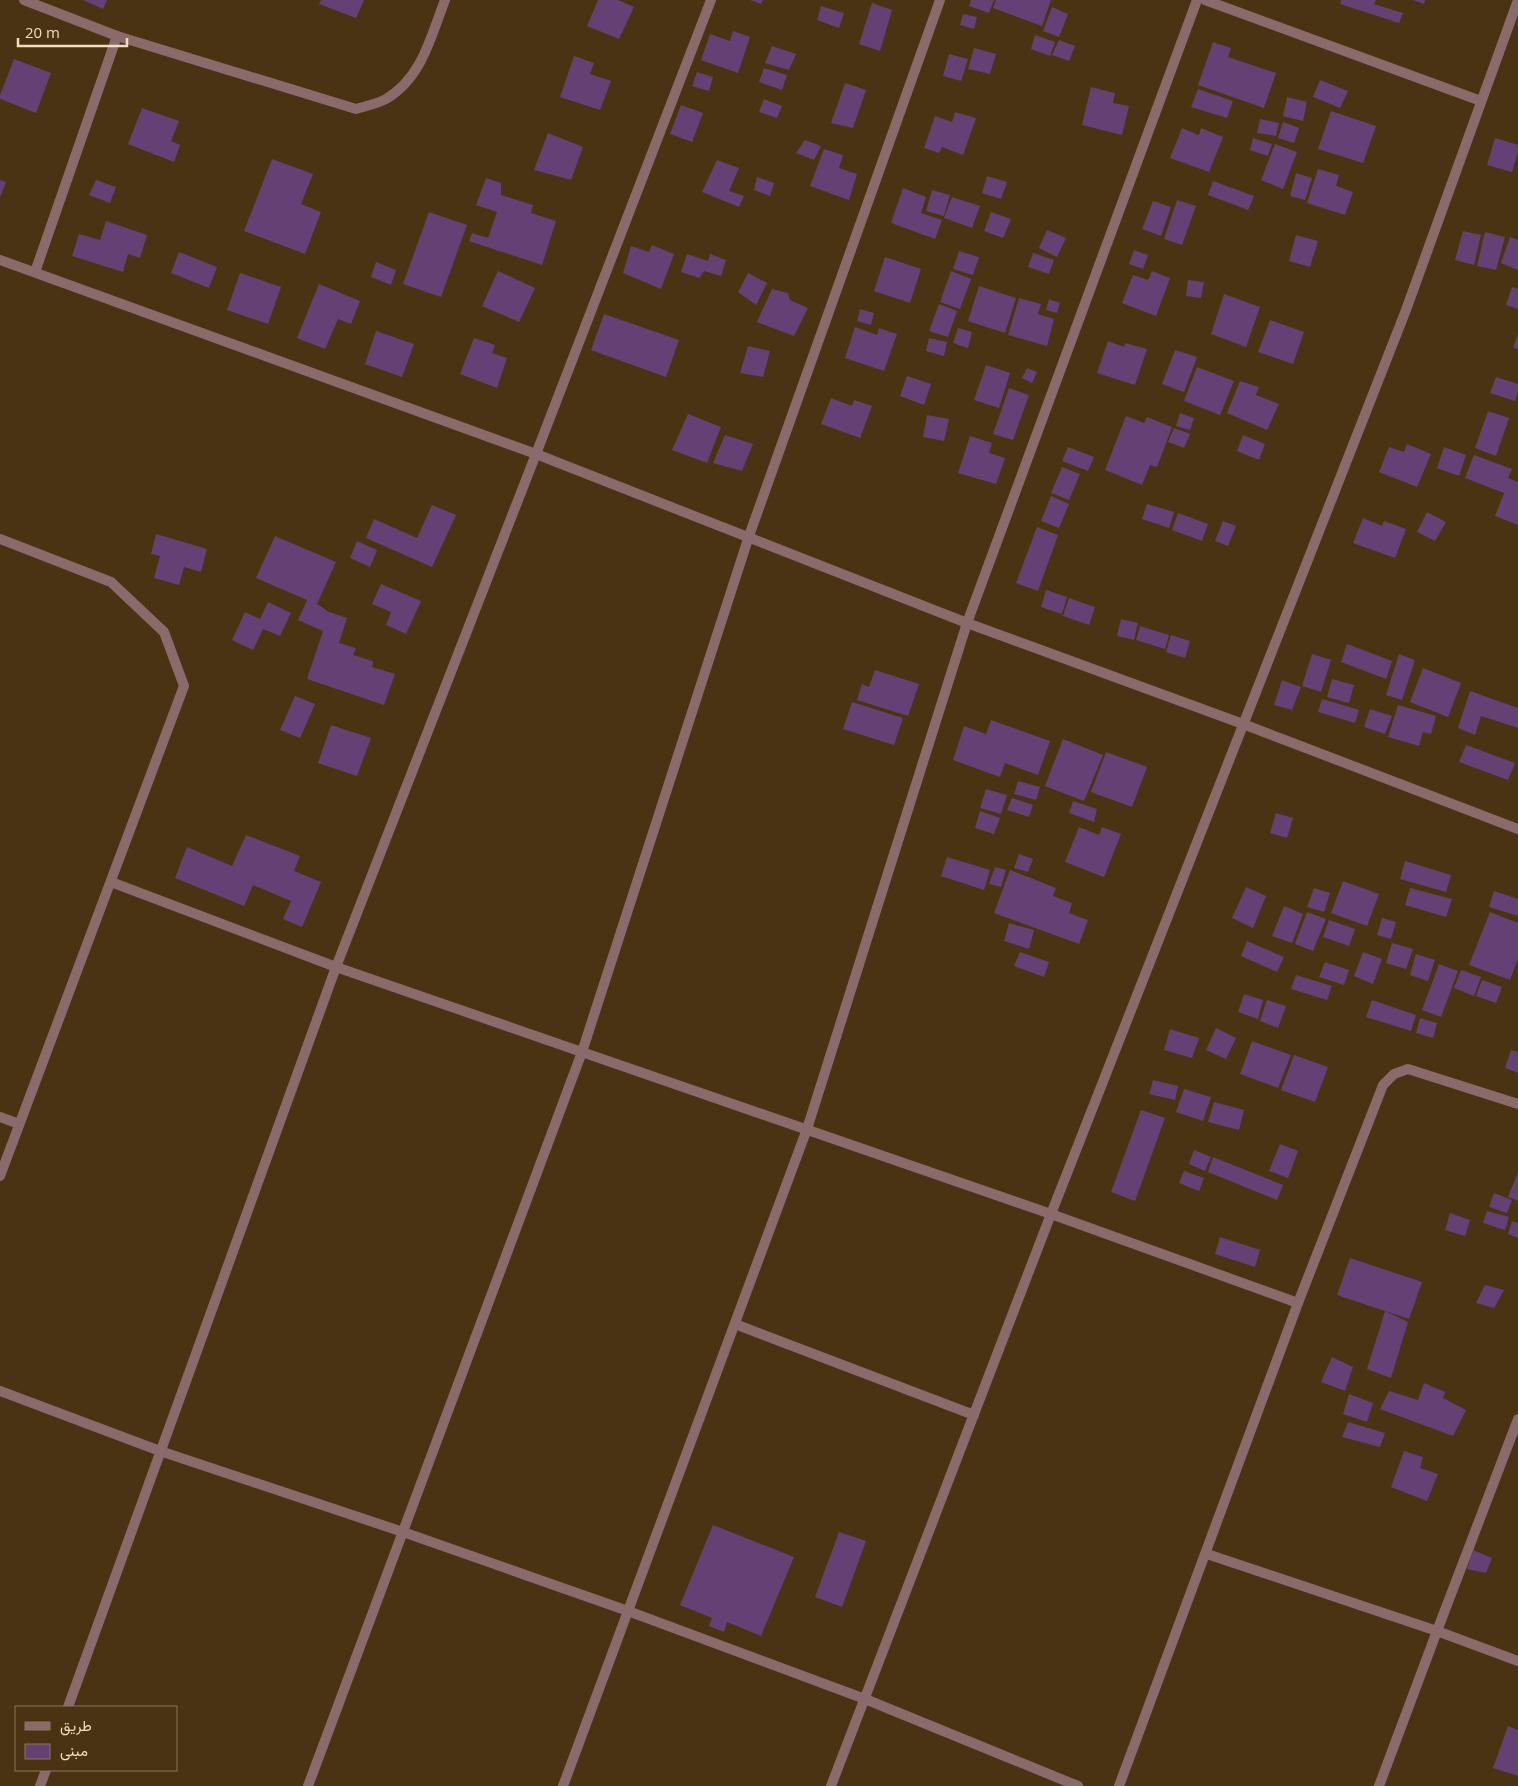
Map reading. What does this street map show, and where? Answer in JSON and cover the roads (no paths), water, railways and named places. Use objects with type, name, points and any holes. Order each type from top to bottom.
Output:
[{"type":"street","points":[[24,0],[117,36],[356,109],[385,99],[400,88],[419,68],[446,0]]},
{"type":"street","points":[[68,1706],[336,967],[710,0]]},
{"type":"street","points":[[308,1786],[582,1052],[749,536],[940,0]]},
{"type":"street","points":[[563,1786],[807,1129],[967,623],[1197,0]]},
{"type":"street","points":[[1205,0],[1481,101]]},
{"type":"street","points":[[831,1786],[1051,1214],[1406,310],[1481,101],[1516,14],[1518,0]]},
{"type":"street","points":[[35,272],[117,36]]},
{"type":"street","points":[[0,260],[536,454],[967,623],[1242,724],[1518,829]]},
{"type":"street","points":[[0,539],[111,582],[164,632],[184,686],[0,1176]]},
{"type":"street","points":[[111,882],[336,967],[1051,1214],[1298,1303]]},
{"type":"street","points":[[1119,1786],[1298,1303],[1383,1085],[1394,1074],[1408,1069],[1518,1104]]},
{"type":"street","points":[[0,1117],[19,1124]]},
{"type":"street","points":[[735,1324],[974,1415]]},
{"type":"street","points":[[0,1391],[160,1451],[403,1532],[628,1611],[865,1699],[1078,1786]]},
{"type":"street","points":[[1379,1786],[1518,1419]]},
{"type":"street","points":[[1206,1554],[1437,1631],[1518,1661]]},
{"type":"street","points":[[40,1786],[46,1771]]}]
